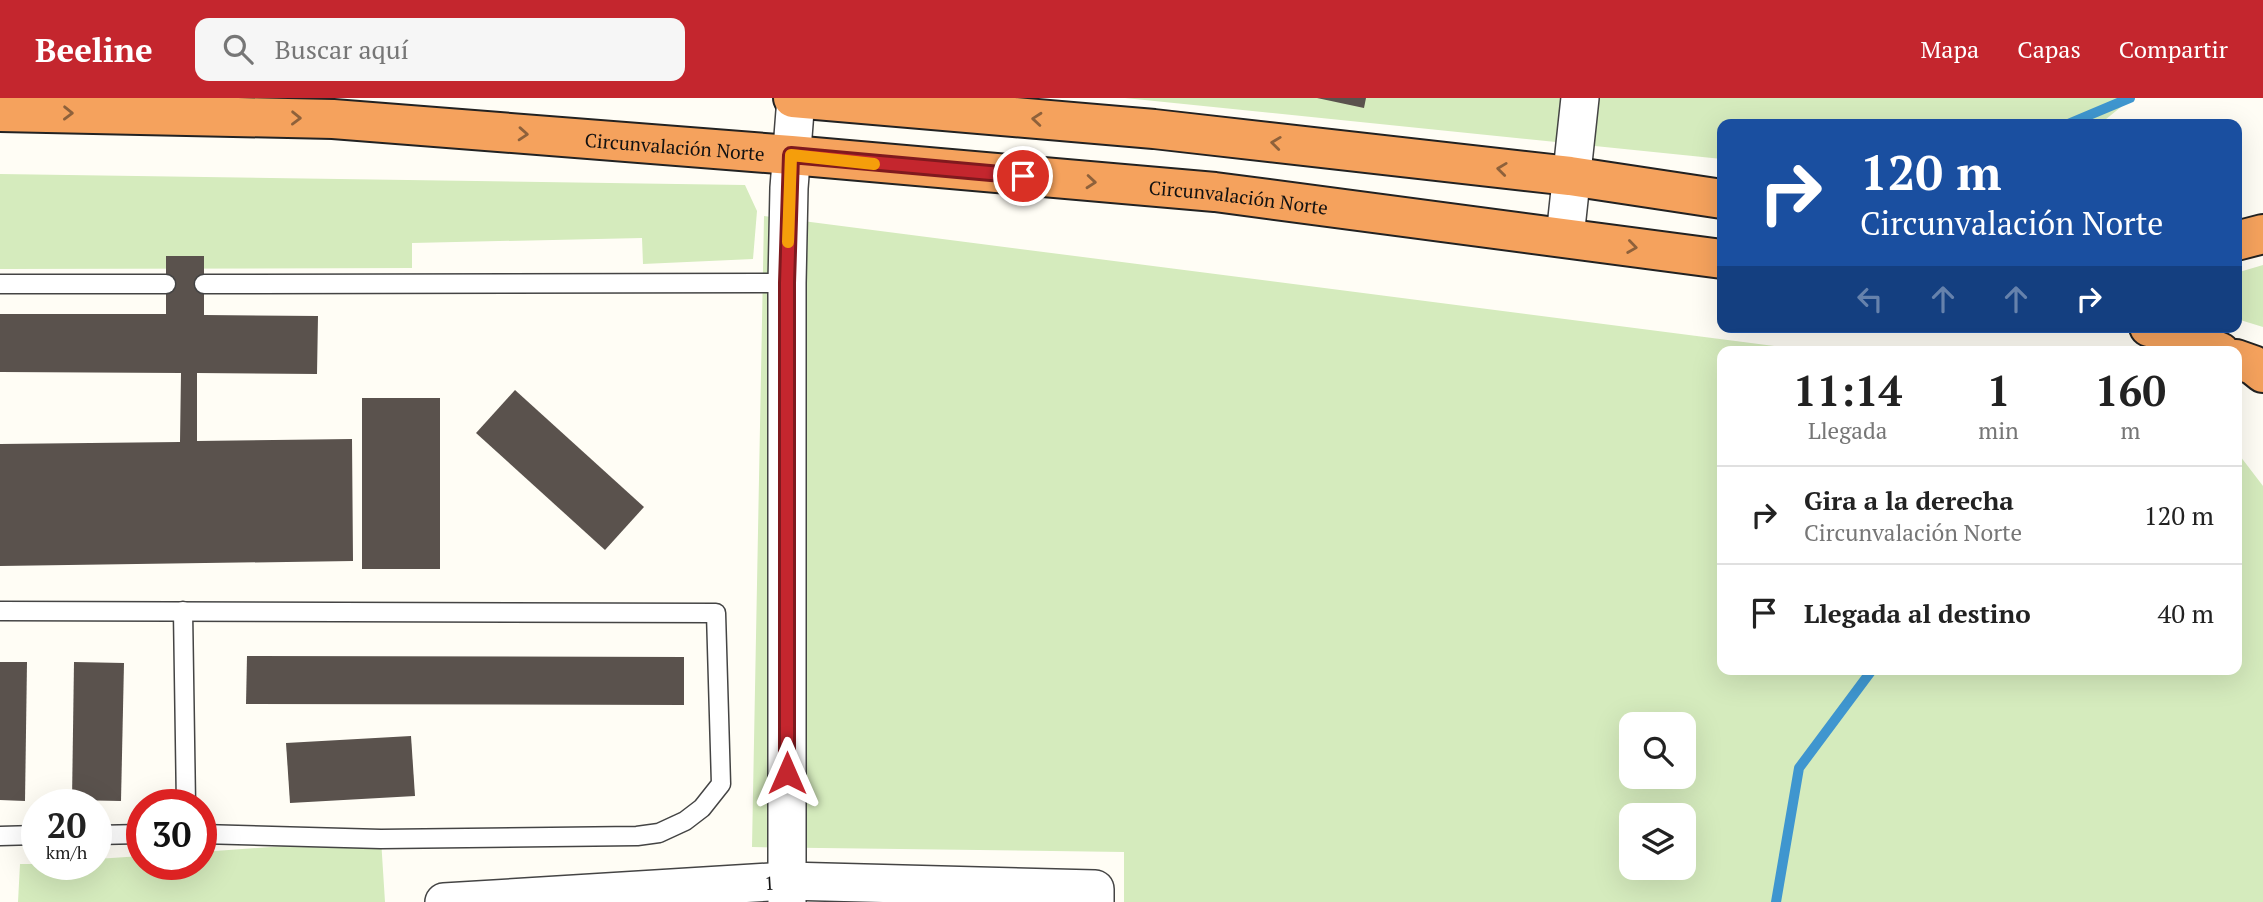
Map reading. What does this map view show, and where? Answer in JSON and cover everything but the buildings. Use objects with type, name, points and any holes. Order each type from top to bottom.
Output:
[{"type":"highway","points":[[795,98],[1154,129],[1570,176],[1717,198]]},
{"type":"highway","name":"Circunvalación Norte","points":[[0,112],[333,119],[791,155],[1215,192],[1717,258]]},
{"type":"highway","points":[[2242,239],[2263,234]]},
{"type":"highway","points":[[2173,333],[2206,346]]},
{"type":"highway","points":[[2242,361],[2263,373]]},
{"type":"street","points":[[787,892],[787,283],[795,98]]},
{"type":"street","points":[[1565,237],[1580,98]]},
{"type":"street","name":"1","points":[[444,901],[787,892],[1095,896]]},
{"type":"lane","points":[[204,284],[787,283]]},
{"type":"lane","points":[[0,284],[166,284]]},
{"type":"lane","points":[[0,611],[716,613],[721,784],[702,808],[677,825],[659,833],[637,836],[381,839],[217,834]]},
{"type":"lane","points":[[183,611],[186,789]]},
{"type":"lane","points":[[0,836],[21,835]]},
{"type":"green space","points":[[1125,98],[2132,98],[2106,119],[1717,119],[1717,158]]},
{"type":"green space","points":[[0,174],[745,185],[757,211],[753,259],[643,264],[642,238],[412,243],[412,268],[0,269]]},
{"type":"green space","points":[[764,216],[1774,346],[1717,346],[1717,675],[2242,675],[2242,459],[2263,486],[2263,902],[1124,902],[1124,852],[752,847]]},
{"type":"green space","points":[[2263,265],[2263,327],[2242,321],[2242,271]]},
{"type":"green space","points":[[381,839],[385,902],[18,902],[20,864],[21,880],[112,880],[112,858],[126,857],[126,880],[217,880],[217,851]]},
{"type":"waterway","points":[[2080,119],[2130,98]]},
{"type":"waterway","points":[[1776,902],[1799,768],[1868,675]]},
{"type":"slow traffic","points":[[788,242],[791,155],[874,164]]},
{"type":"route","points":[[787,773],[787,283],[791,155],[1023,176]]}]
